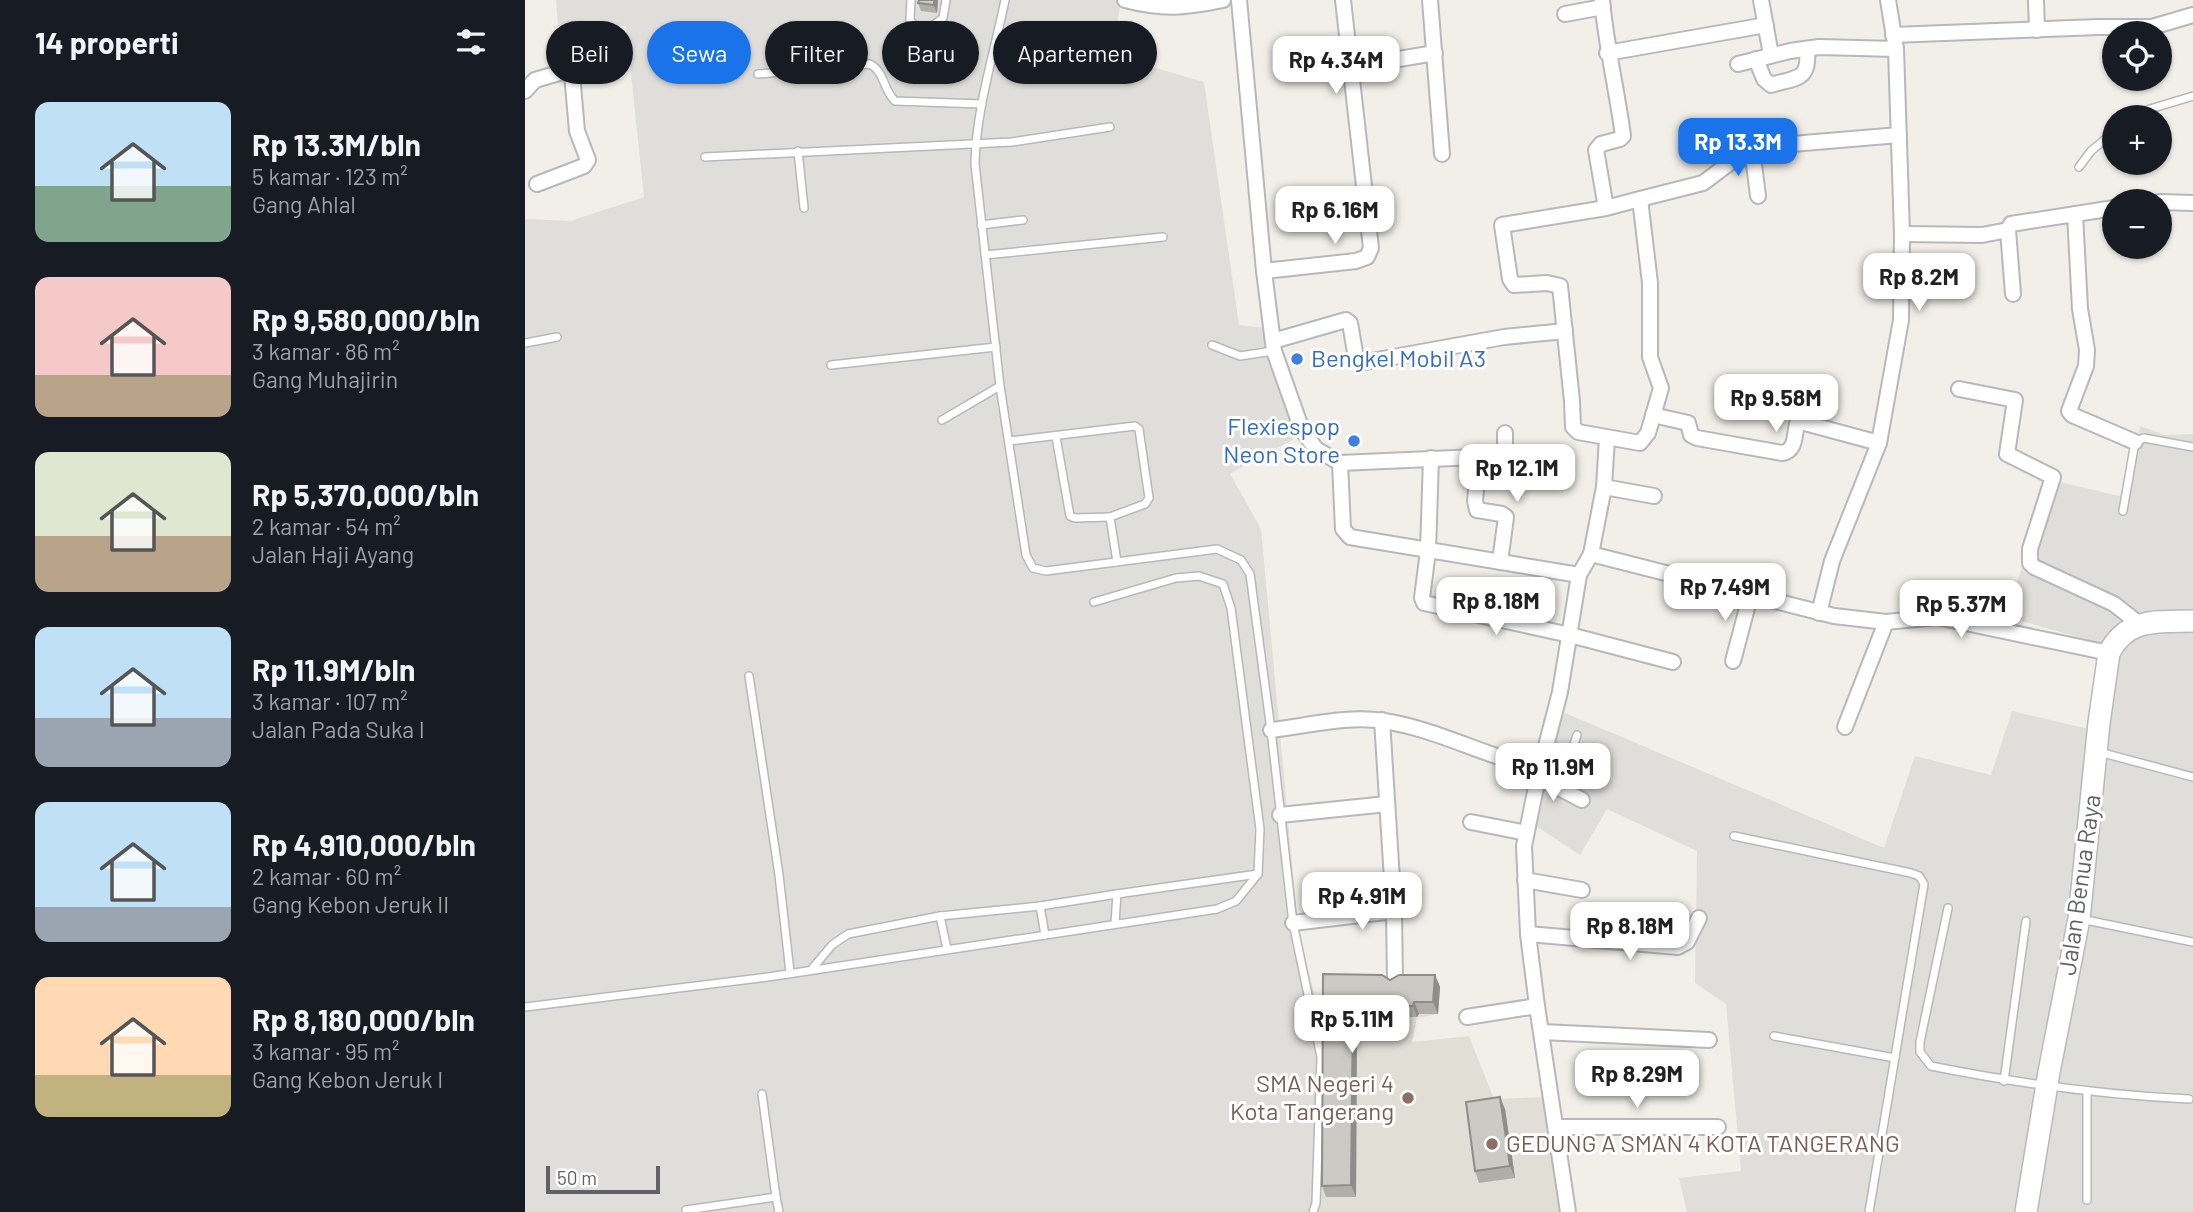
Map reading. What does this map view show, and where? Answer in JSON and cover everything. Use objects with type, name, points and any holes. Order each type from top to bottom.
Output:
[{"type":"street","points":[[1133,1],[1155,8],[1178,8],[1223,0]]},
{"type":"street","points":[[1239,0],[1273,346],[1302,430],[1317,449],[1340,463],[1503,455],[1505,433]]},
{"type":"street","points":[[1264,271],[1356,261],[1370,253],[1343,0]]},
{"type":"street","points":[[1430,0],[1442,154]]},
{"type":"street","points":[[1761,0],[1771,55]]},
{"type":"street","points":[[1819,613],[1832,561],[1879,443],[1901,320],[1899,135],[1895,42],[1888,0]]},
{"type":"street","points":[[2036,0],[2037,30]]},
{"type":"street","points":[[1565,14],[1602,4],[1607,53],[1616,87],[1623,136],[1597,147],[1606,208]]},
{"type":"street","points":[[1738,64],[1771,55],[1829,47],[2037,30],[2152,27],[2190,15]]},
{"type":"street","points":[[1607,53],[1766,25]]},
{"type":"street","points":[[1756,59],[1764,79],[1771,85],[1804,74],[1809,65],[1807,49]]},
{"type":"street","points":[[1351,67],[1435,53]]},
{"type":"street","points":[[525,91],[535,80],[566,71],[572,74],[577,131],[588,160],[584,166],[537,184]]},
{"type":"street","points":[[1640,199],[1650,283],[1650,357],[1661,388],[1647,433],[1640,443],[1578,432],[1573,427],[1560,286],[1547,283],[1514,285],[1510,279],[1502,225],[1606,208],[1640,199],[1703,183],[1731,162],[1792,144],[1899,135]]},
{"type":"street","points":[[1753,156],[1758,196]]},
{"type":"street","points":[[2172,202],[2193,203]]},
{"type":"street","points":[[1902,234],[1982,235],[2008,230],[2015,222],[2102,210]]},
{"type":"street","points":[[2075,214],[2080,309],[2087,350],[2086,366],[2070,411],[2072,415],[2135,442]]},
{"type":"street","points":[[2008,230],[2013,295]]},
{"type":"street","points":[[1273,346],[1346,320],[1350,323],[1356,359],[1366,362],[1504,337],[1565,331]]},
{"type":"street","points":[[1959,389],[2015,400],[2007,454],[2053,477],[2030,549],[2030,563],[2113,604],[2138,624]]},
{"type":"street","points":[[1653,415],[1688,423],[1691,435],[1697,438],[1781,453],[1792,448],[1797,424],[1801,422],[1879,443]]},
{"type":"street","points":[[1568,1212],[1528,934],[1526,833],[1560,692],[1579,575],[1591,554],[1604,487],[1607,438]]},
{"type":"street","points":[[1479,457],[1475,501],[1477,510],[1503,514],[1506,517],[1500,562]]},
{"type":"street","points":[[1431,458],[1428,551],[1422,598],[1424,603],[1570,635],[1673,662]]},
{"type":"street","points":[[1340,463],[1343,529],[1350,537],[1579,575]]},
{"type":"street","points":[[1604,487],[1654,496]]},
{"type":"street","points":[[1591,554],[1751,593],[1819,613],[1886,622],[1937,617],[2109,653],[2114,643],[2138,624],[2193,621]]},
{"type":"street","points":[[1733,661],[1751,593]]},
{"type":"street","points":[[1845,727],[1886,622]]},
{"type":"street","name":"Jalan Benua Raya","points":[[2026,1212],[2079,919],[2109,653]]},
{"type":"street","points":[[1271,730],[1334,722],[1382,720],[1502,758]]},
{"type":"street","points":[[1382,720],[1394,911],[1395,982]]},
{"type":"street","points":[[1538,778],[1582,800]]},
{"type":"street","points":[[1280,815],[1387,804]]},
{"type":"street","points":[[1471,822],[1526,833]]},
{"type":"street","points":[[1525,880],[1582,890]]},
{"type":"street","points":[[1293,923],[1394,911]]},
{"type":"street","points":[[1528,934],[1678,947],[1687,942],[1699,918]]},
{"type":"street","points":[[1467,1017],[1537,1006]]},
{"type":"street","points":[[1542,1032],[1709,1040]]},
{"type":"street","points":[[1557,1127],[1718,1127]]},
{"type":"lane","points":[[911,0],[910,20],[915,26],[929,29],[943,18],[946,0]]},
{"type":"lane","points":[[1005,0],[976,143],[981,225],[1000,386],[1026,555],[1033,568],[1046,571],[1217,549],[1241,560],[1250,575],[1293,923],[1321,1057],[1317,1203],[1313,1212]]},
{"type":"lane","points":[[758,74],[870,64],[880,71],[887,92],[895,101],[982,104]]},
{"type":"lane","points":[[2165,105],[2193,96]]},
{"type":"lane","points":[[705,157],[1012,142],[1110,127]]},
{"type":"lane","points":[[2079,167],[2102,142]]},
{"type":"lane","points":[[798,151],[804,208]]},
{"type":"lane","points":[[981,225],[1023,220]]},
{"type":"lane","points":[[985,255],[1163,237]]},
{"type":"lane","points":[[525,343],[557,337]]},
{"type":"lane","points":[[1212,345],[1245,357],[1273,346]]},
{"type":"lane","points":[[831,365],[996,346]]},
{"type":"lane","points":[[942,419],[1000,386]]},
{"type":"lane","points":[[1009,441],[1136,426],[1139,429],[1149,498],[1145,504],[1109,517],[1070,516],[1056,437]]},
{"type":"lane","points":[[2123,511],[2135,442],[2144,438],[2193,447]]},
{"type":"lane","points":[[1109,517],[1117,562]]},
{"type":"lane","points":[[525,1007],[811,970],[1217,909],[1236,901],[1258,874],[1260,829],[1231,608],[1223,584],[1199,576],[1176,578],[1094,602]]},
{"type":"lane","points":[[749,676],[779,875],[790,972]]},
{"type":"lane","points":[[1560,787],[1577,735]]},
{"type":"lane","points":[[2097,751],[2193,777]]},
{"type":"lane","points":[[1734,836],[1911,873],[1922,880],[1925,888],[1869,1212]]},
{"type":"lane","points":[[811,970],[832,945],[848,934],[940,916],[1040,906],[1258,874]]},
{"type":"lane","points":[[1115,923],[1117,894]]},
{"type":"lane","points":[[1040,906],[1045,935]]},
{"type":"lane","points":[[1948,908],[1920,1052],[1931,1066],[2004,1081],[2138,1097],[2189,1099]]},
{"type":"lane","points":[[940,916],[947,949]]},
{"type":"lane","points":[[2079,919],[2193,942]]},
{"type":"lane","points":[[2004,1081],[2026,920]]},
{"type":"lane","points":[[1774,1036],[1895,1058]]},
{"type":"lane","points":[[2087,1091],[2087,1200]]},
{"type":"lane","points":[[762,1094],[779,1212]]},
{"type":"lane","points":[[686,1210],[776,1197]]},
{"type":"shaded area","points":[[556,0],[1153,0],[1121,2],[1117,21],[993,21],[993,84],[1157,84],[1157,68],[1204,82],[1239,325],[1267,328],[1294,439],[1230,474],[1261,529],[1299,938],[1328,1042],[1320,1212],[525,1212],[525,219],[570,221],[644,197],[632,84],[633,21],[558,21]]},
{"type":"shaded area","points":[[2140,426],[2165,435],[2193,434],[2193,1212],[1687,1212],[1679,1178],[1741,1171],[1726,1004],[1695,983],[1697,851],[1607,809],[1580,855],[1530,822],[1558,710],[1884,848],[1915,756],[1991,775],[2012,711],[2093,730],[2106,645],[2004,616],[2055,481],[2128,498]]},
{"type":"shaded area","name":"SMA Negeri 4 Kota Tangerang","points":[[1327,986],[1440,987],[1438,1014],[1417,1018],[1412,1042],[1469,1036],[1494,1099],[1546,1097],[1564,1212],[1320,1212]]},
{"type":"building","points":[[919,0],[934,0],[934,5],[918,3]]},
{"type":"building","points":[[1323,974],[1382,975],[1390,980],[1399,975],[1435,975],[1433,1002],[1414,1002],[1413,1006],[1353,1005],[1351,1185],[1322,1186]]},
{"type":"building","name":"GEDUNG A SMAN 4 KOTA TANGERANG","points":[[1500,1097],[1510,1166],[1475,1171],[1466,1102]]},
{"type":"place","name":"Bengkel Mobil A3","points":[[1297,359]]},
{"type":"place","name":"Flexiespop Neon Store","points":[[1354,441]]},
{"type":"place","name":"SMA Negeri 4 Kota Tangerang","points":[[1408,1098]]},
{"type":"place","name":"GEDUNG A SMAN 4 KOTA TANGERANG","points":[[1492,1144]]}]
